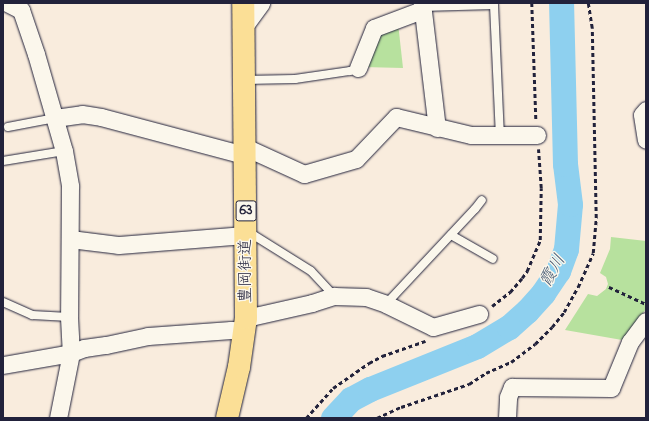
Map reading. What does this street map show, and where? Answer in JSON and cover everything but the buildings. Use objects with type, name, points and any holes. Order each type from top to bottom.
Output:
[{"type":"main road","name":"豊岡街道","points":[[227,418],[246,324],[243,80],[244,3]]},
{"type":"street","points":[[7,3],[21,10],[36,54],[64,151],[70,186],[68,317],[71,353],[58,418]]},
{"type":"street","points":[[243,28],[261,3]]},
{"type":"street","points":[[358,68],[374,28],[422,6],[437,128]]},
{"type":"street","points":[[646,110],[642,114],[646,140]]},
{"type":"street","points":[[54,118],[82,114],[101,117],[244,151],[304,174],[356,159],[396,117],[471,135],[537,134]]},
{"type":"street","points":[[70,239],[118,245],[246,233]]},
{"type":"street","points":[[3,365],[71,353],[84,348],[148,336],[231,330],[334,296],[366,297],[386,304],[433,327],[479,314]]},
{"type":"street","points":[[507,418],[508,397],[512,387],[611,388],[630,342],[646,321]]},
{"type":"lane","points":[[422,6],[494,5],[500,135]]},
{"type":"lane","points":[[243,80],[295,79],[350,71],[358,68]]},
{"type":"lane","points":[[8,127],[54,118]]},
{"type":"lane","points":[[3,160],[64,151]]},
{"type":"lane","points":[[386,304],[482,200]]},
{"type":"lane","points":[[246,233],[311,271],[334,296]]},
{"type":"lane","points":[[451,235],[493,259]]},
{"type":"lane","points":[[3,302],[32,315],[68,317]]},
{"type":"path","points":[[377,418],[401,407],[469,384],[486,373],[511,362],[535,344],[552,327],[564,312],[578,287],[593,253],[596,218],[592,28],[588,3]]},
{"type":"path","points":[[609,287],[646,304]]},
{"type":"green space","points":[[398,23],[403,68],[363,67],[376,35]]},
{"type":"green space","points":[[611,237],[646,241],[646,309],[622,340],[565,330],[588,294],[597,296],[606,289],[608,284],[606,277],[600,273],[610,249]]},
{"type":"waterway","name":"霞川","points":[[333,418],[351,399],[370,389],[477,346],[509,327],[527,311],[543,293],[558,271],[566,249],[570,204],[565,164],[561,3]]}]
